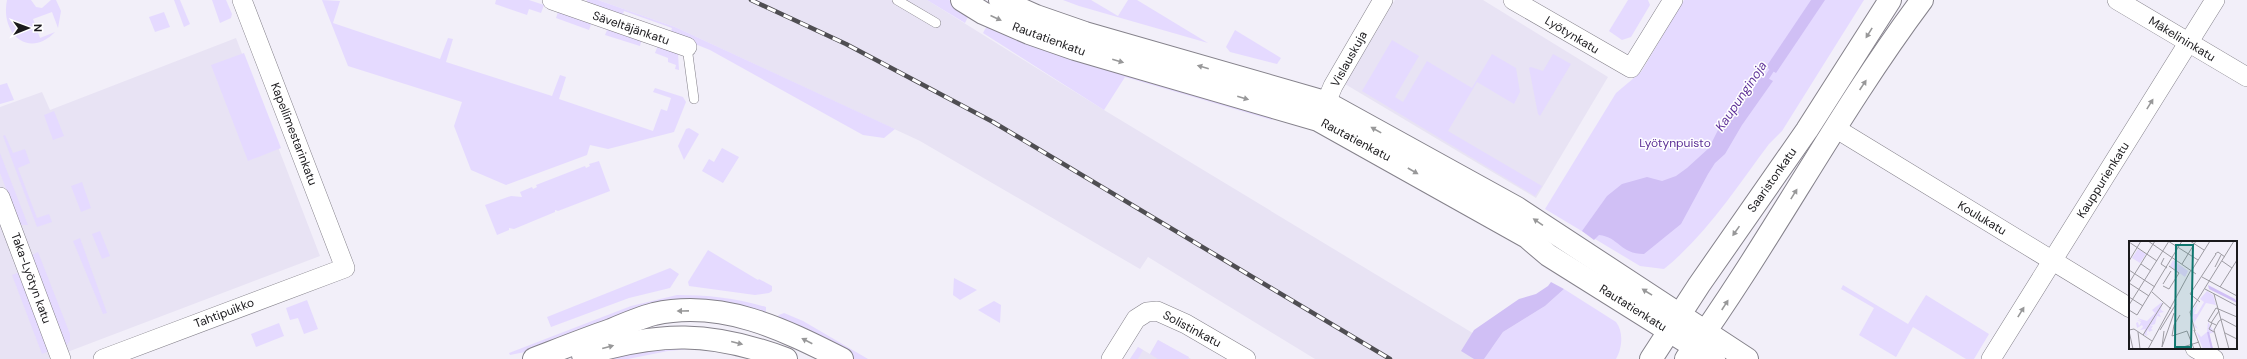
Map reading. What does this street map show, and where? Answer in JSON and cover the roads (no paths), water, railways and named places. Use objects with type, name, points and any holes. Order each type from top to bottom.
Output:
[{"type":"main road","name":"Rautatienkatu","points":[[962,0],[983,13],[1029,33],[1068,47],[1322,111]]},
{"type":"main road","name":"Rautatienkatu","points":[[1000,0],[1036,16],[1322,111],[1517,208],[1675,322],[1695,346],[1714,359]]},
{"type":"main road","name":"Saaristonkatu","points":[[1651,359],[1807,130],[1890,0]]},
{"type":"main road","name":"Saaristonkatu","points":[[1695,346],[1723,308],[1835,128],[1901,28],[1922,0]]},
{"type":"main road","points":[[534,359],[647,316],[674,311],[704,310],[728,313],[769,324],[842,359]]},
{"type":"main road","points":[[571,359],[611,346],[674,336],[704,337],[734,342],[786,359]]},
{"type":"main road","name":"Rautatienkatu","points":[[1695,346],[1747,359]]},
{"type":"street","name":"Kapellimestarinkatu","points":[[242,0],[345,268]]},
{"type":"street","name":"Säveltäjänkatu","points":[[552,0],[687,48]]},
{"type":"street","name":"Vislauskuja","points":[[1322,111],[1382,0]]},
{"type":"street","name":"Lyötynkatu","points":[[1513,0],[1631,68],[1673,0]]},
{"type":"street","name":"Mäkelininkatu","points":[[2117,0],[2247,77]]},
{"type":"street","name":"Kauppurienkatu","points":[[1991,359],[2215,0]]},
{"type":"street","name":"Koulukatu","points":[[1835,128],[2129,307]]},
{"type":"street","name":"Taka-Lyötyn katu","points":[[0,198],[61,359]]},
{"type":"street","name":"Tahtipuikko","points":[[103,359],[345,268]]},
{"type":"street","name":"Solistinkatu","points":[[1111,359],[1136,319],[1146,312],[1157,311],[1186,324],[1246,359]]},
{"type":"street","points":[[2197,349],[2214,359]]},
{"type":"lane","points":[[897,0],[936,23]]},
{"type":"lane","points":[[687,48],[694,99]]},
{"type":"waterway","name":"Kaupunginoja","points":[[1764,82],[1775,65]]},
{"type":"railway","points":[[751,0],[846,44],[993,122],[1390,359]]},
{"type":"park label","name":"Lyötynpuisto","points":[[1675,143]]}]
